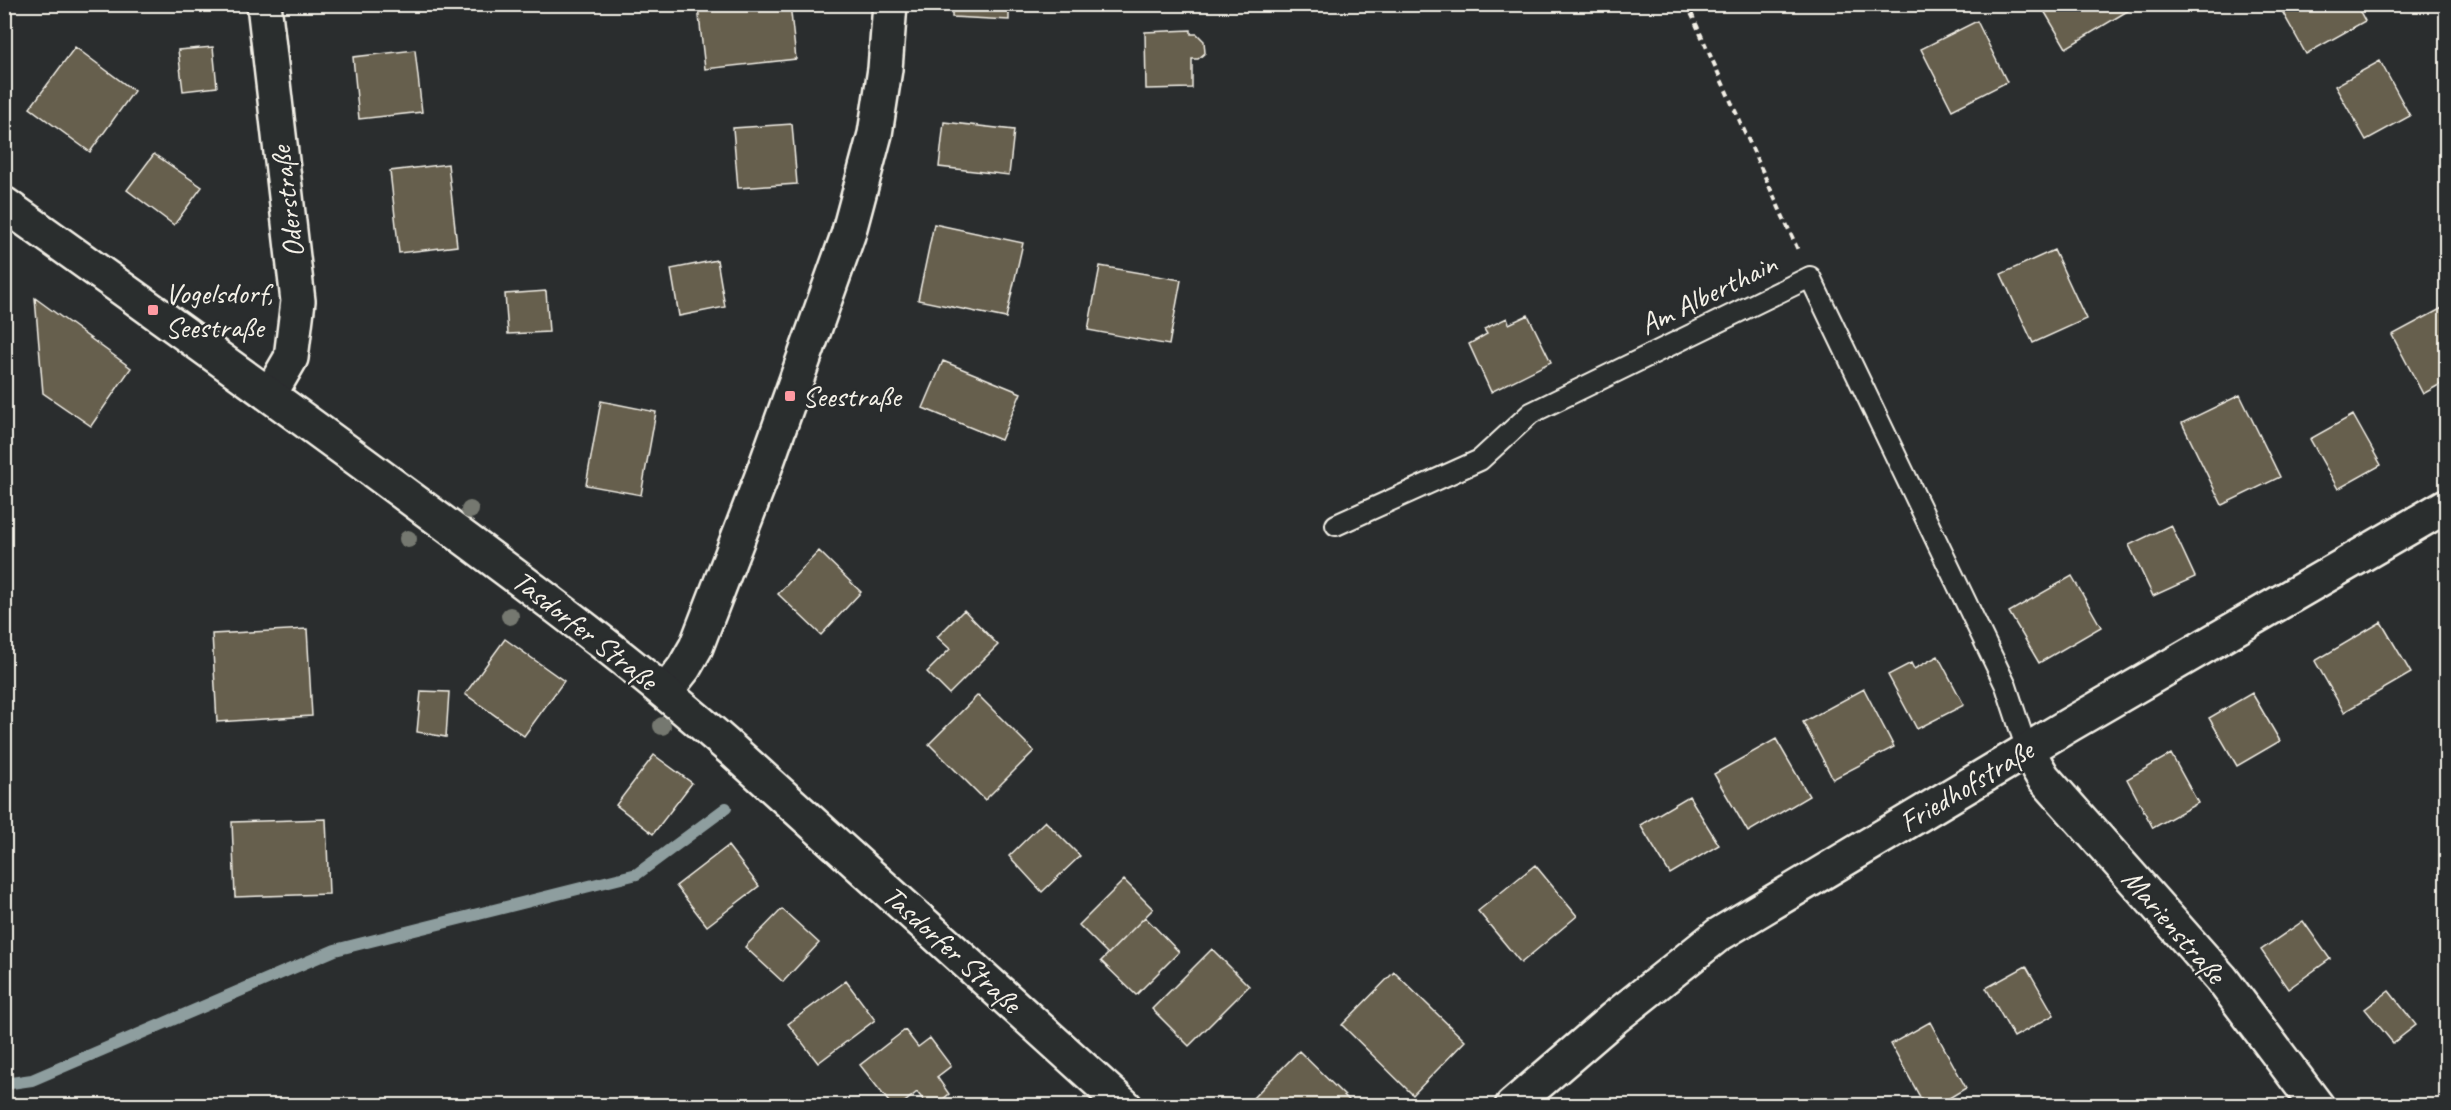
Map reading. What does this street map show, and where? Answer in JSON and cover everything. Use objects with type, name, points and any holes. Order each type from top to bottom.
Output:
[{"type":"street","name":"Oderstraße","points":[[264,4],[298,301],[291,358],[270,394]]},
{"type":"street","points":[[665,692],[684,668],[696,647],[758,486],[848,235],[875,134],[885,69],[890,4]]},
{"type":"street","name":"Tasdorfer Straße","points":[[4,204],[270,394],[536,591],[665,692],[726,744],[1125,1106]]},
{"type":"street","name":"Friedhofstraße","points":[[1512,1106],[1614,1018],[1718,935],[2027,750],[2446,507]]},
{"type":"street","name":"Marienstraße","points":[[2027,750],[2043,777],[2221,978],[2317,1106]]},
{"type":"lane","name":"Am Alberthain","points":[[1336,525],[1480,460],[1531,413],[1810,277],[2006,686],[2027,750]]},
{"type":"path","points":[[1687,4],[1810,277]]},
{"type":"building","points":[[716,4],[790,4],[796,59],[705,69],[698,7]]},
{"type":"building","points":[[952,4],[1020,4],[1020,9],[1009,8],[1009,20],[952,17]]},
{"type":"building","points":[[2040,4],[2128,4],[2131,9],[2066,48]]},
{"type":"building","points":[[2278,4],[2356,4],[2365,21],[2306,54]]},
{"type":"building","points":[[1977,21],[2007,82],[1952,110],[1921,49]]},
{"type":"building","points":[[1191,30],[1191,34],[1197,34],[1204,41],[1205,53],[1198,59],[1192,59],[1192,88],[1146,89],[1145,32]]},
{"type":"building","points":[[75,47],[134,91],[90,152],[30,108]]},
{"type":"building","points":[[213,47],[217,87],[183,91],[178,50]]},
{"type":"building","points":[[415,50],[422,112],[359,119],[353,57]]},
{"type":"building","points":[[2380,61],[2410,116],[2366,140],[2335,86]]},
{"type":"building","points":[[944,122],[1014,130],[1009,175],[939,167]]},
{"type":"building","points":[[792,124],[797,184],[738,188],[733,128]]},
{"type":"building","points":[[154,154],[202,187],[174,225],[127,190]]},
{"type":"building","points":[[448,164],[457,246],[399,253],[390,171]]},
{"type":"building","points":[[934,224],[1023,243],[1006,318],[918,300]]},
{"type":"building","points":[[2054,250],[2086,319],[2033,343],[2001,274]]},
{"type":"building","points":[[717,260],[725,307],[679,316],[671,269]]},
{"type":"building","points":[[1100,266],[1181,280],[1169,345],[1088,330]]},
{"type":"building","points":[[546,291],[549,332],[508,334],[505,294]]},
{"type":"building","points":[[35,298],[131,368],[91,426],[43,393]]},
{"type":"building","points":[[2446,306],[2446,381],[2423,394],[2392,335]]},
{"type":"building","points":[[1528,315],[1551,362],[1491,392],[1469,344],[1487,334],[1484,329],[1507,318],[1509,324]]},
{"type":"building","points":[[943,361],[1021,393],[1001,440],[923,408]]},
{"type":"building","points":[[2240,395],[2280,477],[2222,505],[2182,423]]},
{"type":"building","points":[[601,401],[656,412],[641,495],[586,485]]},
{"type":"building","points":[[2353,415],[2381,465],[2338,489],[2310,439]]},
{"type":"building","points":[[2171,525],[2195,577],[2153,596],[2129,545]]},
{"type":"building","points":[[819,551],[861,592],[821,635],[778,594]]},
{"type":"building","points":[[2072,576],[2101,627],[2039,663],[2009,612]]},
{"type":"building","points":[[964,610],[998,645],[949,694],[927,672],[950,649],[937,637]]},
{"type":"building","points":[[2381,622],[2411,673],[2344,712],[2315,661]]},
{"type":"building","points":[[307,629],[312,716],[217,722],[212,634]]},
{"type":"building","points":[[505,639],[564,681],[524,736],[465,694]]},
{"type":"building","points":[[1938,656],[1964,705],[1917,729],[1888,675],[1911,663],[1914,669]]},
{"type":"building","points":[[1864,689],[1894,747],[1833,779],[1803,722]]},
{"type":"building","points":[[421,691],[449,692],[446,737],[417,732]]},
{"type":"building","points":[[2252,693],[2280,741],[2237,766],[2209,718]]},
{"type":"building","points":[[978,695],[1034,751],[985,800],[929,744]]},
{"type":"building","points":[[1776,739],[1809,796],[1748,832],[1714,774]]},
{"type":"building","points":[[2171,754],[2198,803],[2153,828],[2127,779]]},
{"type":"building","points":[[654,755],[692,783],[653,834],[616,805]]},
{"type":"building","points":[[1689,796],[1719,845],[1670,874],[1640,825]]},
{"type":"building","points":[[326,819],[329,894],[235,897],[232,822]]},
{"type":"building","points":[[1045,821],[1080,856],[1042,892],[1009,856]]},
{"type":"building","points":[[728,846],[759,886],[707,926],[676,886]]},
{"type":"building","points":[[1535,865],[1577,916],[1521,963],[1478,911]]},
{"type":"building","points":[[1124,880],[1153,909],[1108,954],[1079,925]]},
{"type":"building","points":[[782,909],[819,943],[783,982],[745,947]]},
{"type":"building","points":[[1145,917],[1179,952],[1136,995],[1101,961]]},
{"type":"building","points":[[2303,921],[2330,959],[2288,989],[2261,950]]},
{"type":"building","points":[[1212,949],[1249,986],[1189,1046],[1152,1009]]},
{"type":"building","points":[[2026,966],[2054,1015],[2014,1037],[1986,988]]},
{"type":"building","points":[[1394,972],[1465,1041],[1413,1095],[1342,1025]]},
{"type":"building","points":[[846,981],[875,1020],[818,1063],[788,1024]]},
{"type":"building","points":[[2389,991],[2416,1025],[2393,1043],[2365,1009]]},
{"type":"building","points":[[1930,1022],[1966,1088],[1936,1106],[1925,1106],[1891,1044]]},
{"type":"building","points":[[905,1030],[918,1047],[930,1038],[951,1066],[937,1077],[949,1094],[935,1106],[928,1106],[917,1092],[900,1106],[892,1106],[860,1065]]},
{"type":"building","points":[[1299,1051],[1355,1106],[1247,1104]]},
{"type":"waterway","points":[[4,1084],[32,1080],[335,950],[637,874],[726,808]]},
{"type":"place","name":"Vogelsdorf, Seestraße","points":[[153,310]]},
{"type":"place","name":"Seestraße","points":[[790,396]]}]
